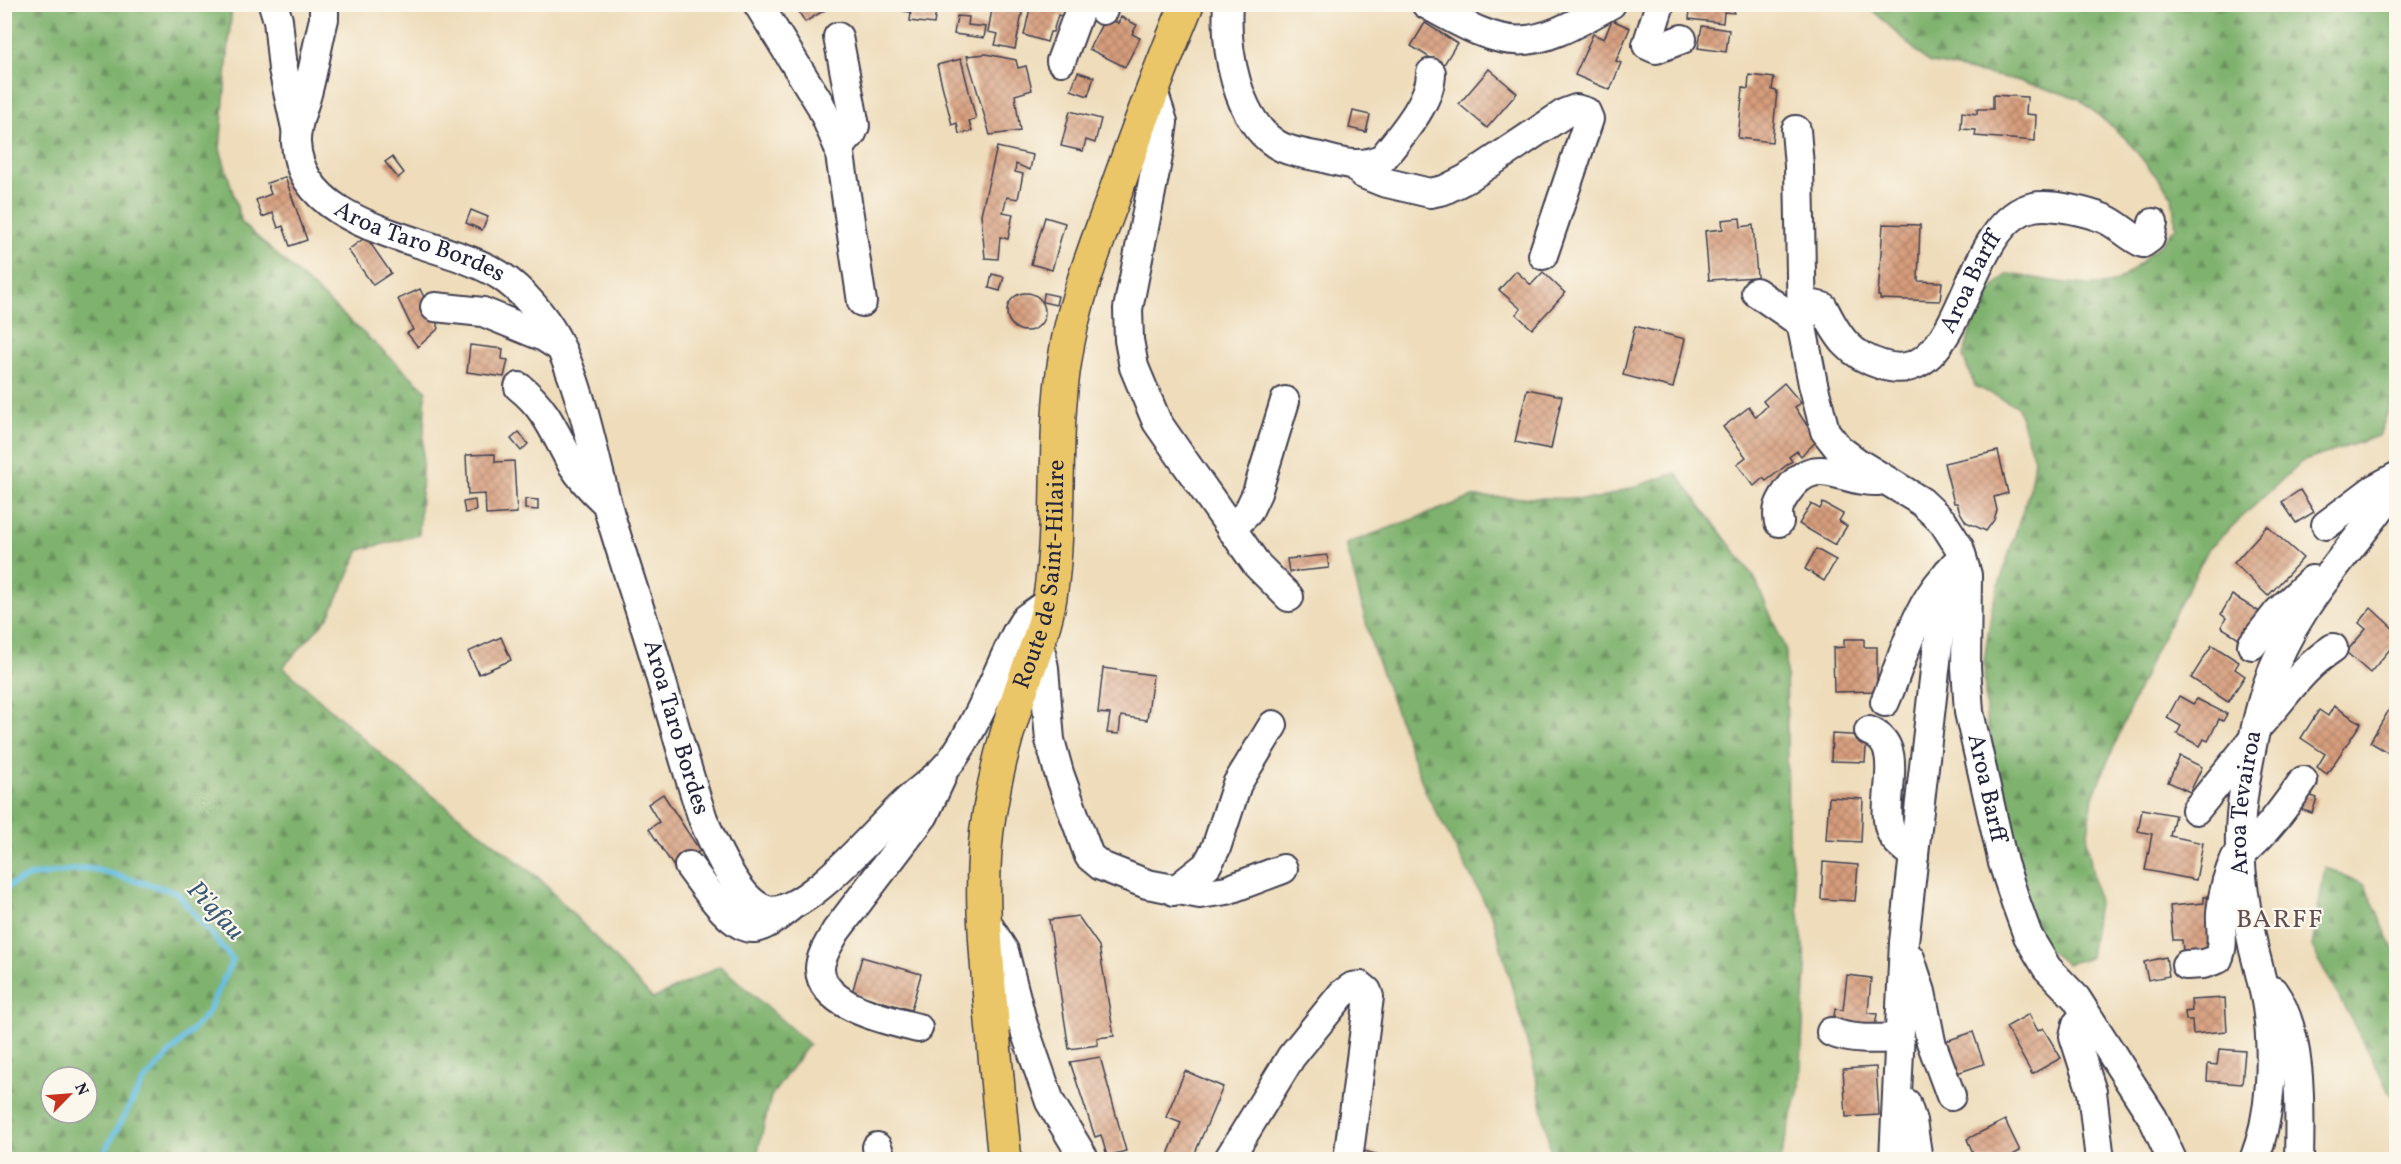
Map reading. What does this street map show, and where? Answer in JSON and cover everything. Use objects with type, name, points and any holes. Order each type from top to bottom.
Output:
[{"type":"main road","name":"Route de Saint-Hilaire","points":[[1005,1160],[984,918],[988,817],[999,761],[1016,703],[1039,643],[1049,602],[1057,534],[1060,401],[1065,358],[1093,253],[1187,4]]},
{"type":"street","name":"Aroa Taro Bordes","points":[[273,4],[279,20],[283,69],[297,132]]},
{"type":"street","name":"Aroa Taro Bordes","points":[[324,4],[324,19],[297,132],[296,141],[301,166],[311,185],[327,202],[354,218],[401,237],[443,250],[503,277],[529,302],[556,338],[577,392],[607,504],[703,819],[717,851],[736,883],[751,899],[766,910],[780,911],[792,906]]},
{"type":"street","points":[[758,4],[820,104],[839,148],[862,302]]},
{"type":"street","points":[[1228,4],[1227,25],[1232,63],[1245,106],[1254,123],[1266,137],[1278,146],[1355,166],[1383,158],[1425,98],[1431,84],[1431,73]]},
{"type":"street","points":[[1426,4],[1479,33],[1501,40],[1521,42],[1541,39],[1611,4]]},
{"type":"street","points":[[1660,4],[1647,45],[1656,49],[1682,39]]},
{"type":"street","points":[[1061,62],[1096,6]]},
{"type":"street","points":[[838,37],[855,126],[839,148]]},
{"type":"street","points":[[1153,91],[1162,122],[1157,161],[1128,309],[1134,367],[1157,422],[1257,566],[1289,597]]},
{"type":"street","points":[[1355,166],[1363,174],[1383,182],[1430,193],[1444,190],[1565,113],[1576,109],[1586,112],[1589,119],[1543,255]]},
{"type":"street","name":"Aroa Barff","points":[[1796,130],[1799,166],[1802,315],[1812,384],[1825,431],[1839,449],[1922,502],[1943,522],[1959,547],[1930,700],[1904,942],[1894,1160]]},
{"type":"street","name":"Aroa Barff","points":[[1802,315],[1814,305],[1823,307],[1838,336],[1852,351],[1872,362],[1892,368],[1919,364],[1933,353],[1944,337],[1994,238],[2005,223],[2018,212],[2035,207],[2078,212],[2105,219],[2143,243],[2150,238],[2153,223]]},
{"type":"street","name":"Aroa Barff","points":[[1756,292],[1802,315]]},
{"type":"street","name":"Aroa Taro Bordes","points":[[435,307],[483,312],[544,337],[559,347]]},
{"type":"street","name":"Aroa Taro Bordes","points":[[519,387],[534,398],[550,421],[573,466],[588,486],[607,504]]},
{"type":"street","points":[[1231,529],[1248,512],[1257,493],[1285,401]]},
{"type":"street","name":"Aroa Barff","points":[[1779,522],[1776,512],[1782,498],[1803,475],[1816,470],[1829,471],[1866,482],[1886,480]]},
{"type":"street","points":[[2326,525],[2374,489],[2397,477]]},
{"type":"street","name":"Aroa Tevairoa","points":[[2254,1160],[2266,1114],[2269,1077],[2267,1009],[2246,900],[2240,852],[2242,800],[2258,710],[2270,674],[2304,609],[2397,486]]},
{"type":"street","points":[[1885,702],[1922,608],[1931,592],[1955,565]]},
{"type":"street","name":"Aroa Barff","points":[[1955,565],[1967,575],[1966,667],[1969,712],[2003,863],[2028,936],[2047,968],[2081,1007]]},
{"type":"street","points":[[2252,645],[2278,612],[2305,585],[2321,572],[2337,566]]},
{"type":"street","points":[[918,1028],[889,1021],[846,1004],[823,981],[820,968],[825,951],[836,931],[924,815],[945,769],[971,731],[1025,619],[1049,602]]},
{"type":"street","points":[[1039,643],[1044,668],[1050,740],[1059,773],[1089,855],[1101,866],[1147,884],[1174,891],[1200,894],[1227,890],[1283,869]]},
{"type":"street","points":[[2196,810],[2298,677],[2313,661],[2333,648]]},
{"type":"street","points":[[1174,891],[1207,865],[1216,848],[1237,784],[1272,725]]},
{"type":"street","points":[[1869,731],[1878,734],[1887,743],[1890,757],[1888,811],[1891,832],[1900,844],[1914,855]]},
{"type":"street","points":[[689,866],[740,926],[754,928],[760,926],[792,906],[836,871],[907,801],[945,769]]},
{"type":"street","points":[[2186,965],[2203,964],[2218,959],[2222,951],[2222,912],[2230,870],[2240,852],[2266,831],[2303,781]]},
{"type":"street","points":[[984,918],[1004,951],[1023,1025],[1050,1102],[1085,1160]]},
{"type":"street","name":"Aroa Barff","points":[[1904,942],[1921,992],[1931,1042],[1950,1096]]},
{"type":"street","points":[[2260,975],[2278,998],[2287,1020],[2294,1051],[2299,1114],[2299,1160]]},
{"type":"street","points":[[1228,1160],[1291,1056],[1342,994],[1352,987],[1361,986],[1367,991],[1369,997],[1348,1160]]},
{"type":"street","points":[[2081,1007],[2074,1036],[2092,1092],[2100,1160]]},
{"type":"street","points":[[2081,1007],[2153,1118],[2172,1160]]},
{"type":"street","points":[[1831,1032],[1843,1037],[1862,1039],[1899,1038]]},
{"type":"street","points":[[1898,1092],[1905,1101],[1912,1121],[1918,1160]]},
{"type":"green space","points":[[5,4],[232,5],[220,149],[242,223],[426,390],[419,535],[360,550],[329,616],[283,667],[393,765],[539,878],[653,999],[720,966],[809,1044],[771,1096],[756,1159],[5,1159]]},
{"type":"green space","points":[[2391,4],[2396,13],[2396,390],[2379,436],[2301,462],[2209,548],[2151,659],[2093,796],[2087,841],[2098,903],[2090,957],[2067,964],[2038,943],[2017,885],[1986,716],[1984,662],[1992,607],[2030,488],[2034,459],[2017,406],[1975,386],[1963,357],[1978,304],[2007,274],[2085,285],[2116,282],[2144,260],[2176,227],[2172,196],[2126,139],[2078,98],[2016,80],[1928,62],[1867,5]]},
{"type":"green space","points":[[1676,473],[1754,577],[1786,651],[1788,833],[1806,967],[1800,1085],[1780,1159],[1552,1159],[1535,1071],[1493,918],[1426,793],[1373,649],[1346,544],[1473,497],[1598,499]]},
{"type":"green space","points":[[2325,867],[2365,885],[2396,956],[2396,1103],[2312,947]]},
{"type":"building","points":[[794,4],[835,4],[805,22]]},
{"type":"building","points":[[904,4],[937,4],[934,24],[910,21],[911,12],[903,11]]},
{"type":"building","points":[[1002,4],[1024,4],[1015,49],[995,45],[998,34],[988,32],[992,9],[1000,11]]},
{"type":"building","points":[[1031,4],[1059,4],[1067,8],[1064,17],[1058,15],[1047,42],[1024,35]]},
{"type":"building","points":[[1684,4],[1735,4],[1734,13],[1724,12],[1723,23],[1689,19],[1690,10],[1683,9]]},
{"type":"building","points":[[957,16],[969,17],[968,25],[986,27],[984,38],[954,34]]},
{"type":"building","points":[[1121,17],[1137,25],[1132,34],[1140,38],[1125,67],[1089,49],[1103,22],[1108,18],[1118,23]]},
{"type":"building","points":[[1612,20],[1630,28],[1616,61],[1621,63],[1610,90],[1575,75],[1593,34],[1604,39]]},
{"type":"building","points":[[1425,23],[1457,43],[1443,66],[1411,46]]},
{"type":"building","points":[[1702,26],[1729,30],[1726,52],[1698,48]]},
{"type":"building","points":[[986,54],[1016,60],[1018,68],[1026,66],[1032,90],[1015,95],[1020,131],[990,135],[967,56]]},
{"type":"building","points":[[961,59],[976,119],[969,121],[972,131],[959,134],[957,123],[952,125],[937,65]]},
{"type":"building","points":[[1489,69],[1517,93],[1487,128],[1459,104]]},
{"type":"building","points":[[1078,72],[1094,77],[1088,96],[1071,90]]},
{"type":"building","points":[[1749,75],[1774,78],[1772,90],[1777,91],[1772,142],[1738,138],[1743,88],[1748,89]]},
{"type":"building","points":[[1993,95],[2027,97],[2026,114],[2036,115],[2035,141],[1975,136],[1976,130],[1961,129],[1962,112],[1977,114],[1977,109],[1993,109]]},
{"type":"building","points":[[1070,111],[1101,119],[1095,143],[1086,140],[1083,151],[1061,146]]},
{"type":"building","points":[[1353,111],[1370,115],[1366,132],[1349,128]]},
{"type":"building","points":[[997,147],[1033,155],[1030,170],[1016,164],[1015,172],[1023,174],[1018,199],[1007,197],[1003,212],[1013,214],[1008,239],[1000,237],[998,259],[985,258],[981,214]]},
{"type":"building","points":[[392,157],[404,173],[398,178],[385,162]]},
{"type":"building","points":[[285,177],[307,240],[290,246],[283,226],[278,228],[273,213],[262,217],[256,200],[271,194],[267,183]]},
{"type":"building","points":[[471,210],[488,217],[482,230],[466,223]]},
{"type":"building","points":[[1045,217],[1065,223],[1052,270],[1031,264]]},
{"type":"building","points":[[1740,218],[1741,227],[1753,225],[1757,277],[1709,280],[1705,231],[1723,229],[1722,220]]},
{"type":"building","points":[[1883,224],[1920,225],[1918,281],[1942,282],[1940,301],[1880,299],[1878,296]]},
{"type":"building","points":[[366,237],[391,273],[373,285],[348,250]]},
{"type":"building","points":[[1516,271],[1531,285],[1543,272],[1565,293],[1532,329],[1516,314],[1521,309],[1499,290]]},
{"type":"building","points":[[992,274],[1004,277],[1000,291],[989,288]]},
{"type":"building","points":[[420,289],[439,328],[418,347],[407,333],[413,330],[398,299]]},
{"type":"building","points":[[1026,293],[1039,299],[1045,312],[1039,325],[1026,331],[1013,325],[1007,312],[1013,299]]},
{"type":"building","points":[[1044,293],[1058,296],[1056,305],[1043,302]]},
{"type":"building","points":[[1635,326],[1685,339],[1673,388],[1623,375]]},
{"type":"building","points":[[470,345],[503,349],[502,359],[508,360],[504,377],[467,372]]},
{"type":"building","points":[[1784,383],[1801,403],[1795,407],[1817,441],[1801,456],[1797,451],[1789,457],[1792,461],[1766,481],[1763,478],[1754,486],[1737,464],[1746,457],[1723,427],[1749,407],[1756,417],[1767,406],[1763,401]]},
{"type":"building","points":[[1527,389],[1562,396],[1551,449],[1515,442]]},
{"type":"building","points":[[519,432],[528,444],[521,451],[511,439]]},
{"type":"building","points":[[1998,451],[2008,493],[1994,497],[1997,510],[1994,520],[1986,531],[1966,522],[1957,503],[1954,503],[1944,463]]},
{"type":"building","points":[[495,454],[495,462],[514,461],[517,513],[486,515],[485,494],[468,495],[466,455]]},
{"type":"building","points":[[2300,490],[2314,512],[2296,523],[2282,502]]},
{"type":"building","points":[[525,499],[538,500],[538,510],[525,509]]},
{"type":"building","points":[[475,500],[476,511],[465,513],[463,502]]},
{"type":"building","points":[[1823,503],[1843,514],[1839,521],[1847,526],[1835,545],[1799,524],[1811,504],[1820,509]]},
{"type":"building","points":[[2267,526],[2303,558],[2268,596],[2234,563]]},
{"type":"building","points":[[1816,549],[1836,560],[1824,581],[1805,569]]},
{"type":"building","points":[[1327,555],[1329,568],[1289,572],[1287,559]]},
{"type":"building","points":[[2232,595],[2260,612],[2242,640],[2221,627],[2226,618],[2221,614]]},
{"type":"building","points":[[2371,608],[2396,631],[2396,642],[2370,673],[2346,652],[2366,629],[2359,623]]},
{"type":"building","points":[[501,637],[511,660],[479,674],[468,652]]},
{"type":"building","points":[[1844,639],[1864,639],[1864,647],[1877,647],[1877,691],[1834,692],[1833,648],[1844,647]]},
{"type":"building","points":[[2212,645],[2239,662],[2235,669],[2245,676],[2228,702],[2191,678]]},
{"type":"building","points":[[1103,668],[1153,675],[1147,720],[1121,716],[1119,734],[1107,733],[1110,714],[1098,713]]},
{"type":"building","points":[[2179,696],[2193,704],[2197,699],[2227,714],[2223,721],[2219,719],[2208,741],[2204,739],[2200,746],[2177,734],[2181,726],[2167,718]]},
{"type":"building","points":[[2396,698],[2396,747],[2392,755],[2370,742]]},
{"type":"building","points":[[2334,706],[2361,723],[2327,774],[2317,767],[2325,754],[2301,738],[2319,710],[2328,716]]},
{"type":"building","points":[[1832,734],[1867,736],[1865,762],[1831,761]]},
{"type":"building","points":[[2180,756],[2202,767],[2190,792],[2168,782]]},
{"type":"building","points":[[2299,792],[2317,798],[2312,813],[2293,807]]},
{"type":"building","points":[[663,794],[700,851],[674,867],[649,829],[659,822],[648,804]]},
{"type":"building","points":[[1829,797],[1863,799],[1861,842],[1826,840]]},
{"type":"building","points":[[2142,809],[2175,815],[2170,836],[2203,843],[2196,880],[2145,870],[2152,834],[2138,831]]},
{"type":"building","points":[[1823,862],[1858,865],[1855,901],[1821,899]]},
{"type":"building","points":[[2204,897],[2211,897],[2212,911],[2206,912],[2210,949],[2183,952],[2182,940],[2173,940],[2170,906],[2204,903]]},
{"type":"building","points":[[1078,916],[1099,946],[1114,1036],[1097,1038],[1098,1045],[1069,1049],[1049,920]]},
{"type":"building","points":[[862,957],[921,974],[911,1010],[852,993]]},
{"type":"building","points":[[2166,957],[2169,976],[2148,980],[2144,962]]},
{"type":"building","points":[[1847,975],[1871,978],[1868,1013],[1877,1014],[1875,1027],[1833,1023],[1835,1009],[1843,1010]]},
{"type":"building","points":[[2225,998],[2227,1031],[2193,1034],[2192,1020],[2186,1020],[2185,1012],[2192,1011],[2191,1000]]},
{"type":"building","points":[[2029,1014],[2038,1031],[2043,1028],[2061,1058],[2032,1074],[2006,1027]]},
{"type":"building","points":[[1973,1032],[1984,1064],[1954,1074],[1943,1042]]},
{"type":"building","points":[[2219,1049],[2245,1051],[2242,1084],[2207,1081],[2208,1064],[2217,1065]]},
{"type":"building","points":[[1100,1057],[1126,1151],[1107,1156],[1101,1135],[1095,1137],[1070,1062]]},
{"type":"building","points":[[1876,1067],[1879,1115],[1846,1117],[1843,1069]]},
{"type":"building","points":[[1185,1071],[1223,1087],[1192,1160],[1169,1160],[1169,1152],[1181,1123],[1166,1117]]},
{"type":"building","points":[[2005,1120],[2020,1151],[2004,1160],[1976,1160],[1967,1139]]},
{"type":"building","points":[[1364,1151],[1383,1156],[1382,1160],[1362,1160]]},
{"type":"waterway","name":"Pi'afau","points":[[4,888],[30,876],[89,868],[176,892],[233,960],[207,1014],[143,1082],[102,1160]]},
{"type":"district","name":"BARFF","points":[[2280,920]]}]
